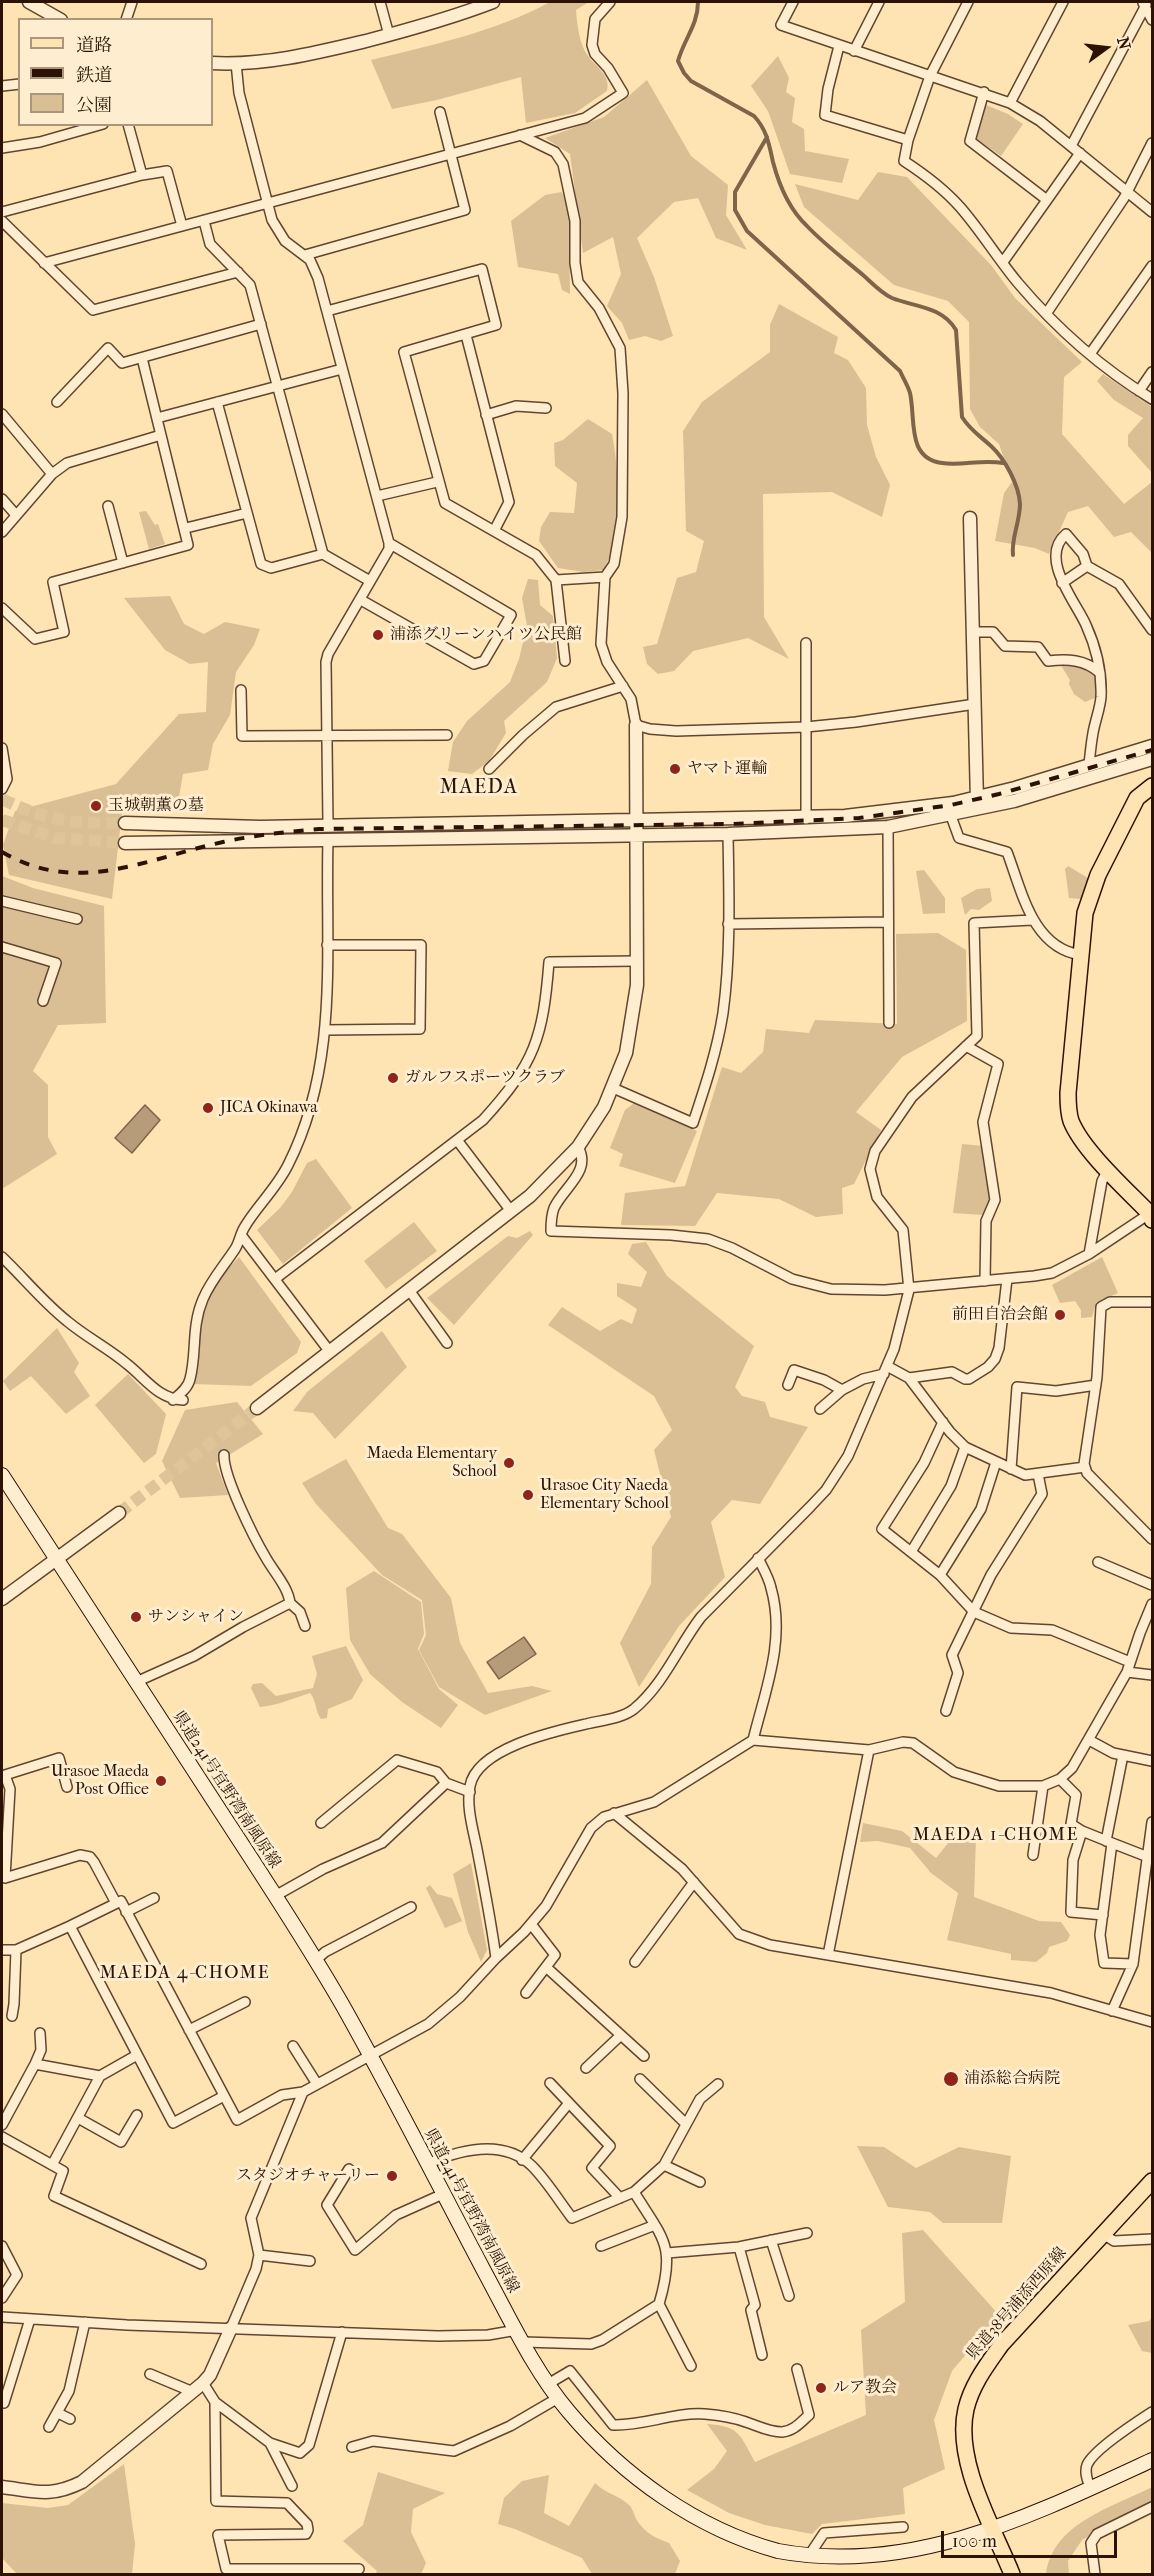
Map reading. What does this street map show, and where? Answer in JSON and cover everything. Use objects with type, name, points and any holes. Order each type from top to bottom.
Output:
[{"type":"main road","points":[[1152,786],[1137,798],[1098,875],[1085,913],[1068,1079],[1069,1109],[1075,1128],[1108,1170],[1152,1215]]},
{"type":"main road","name":"県道241号宜野湾南風原線","points":[[2,1475],[316,1960],[548,2384],[580,2425],[633,2474],[682,2510],[746,2540],[781,2552],[808,2557],[886,2560],[941,2549],[995,2531],[1152,2460]]},
{"type":"main road","name":"県道38号浦添西原線","points":[[1012,2574],[973,2480],[965,2449],[964,2420],[969,2397],[982,2371],[1001,2345],[1152,2181]]},
{"type":"street","points":[[28,2],[57,18]]},
{"type":"street","points":[[127,18],[132,2]]},
{"type":"street","points":[[380,2],[389,35]]},
{"type":"street","points":[[213,63],[236,63],[301,56],[389,35],[493,2]]},
{"type":"street","points":[[44,263],[585,118],[623,93],[608,68],[595,54],[592,45],[595,19],[610,2]]},
{"type":"street","points":[[793,2],[781,25],[854,51],[984,92],[1010,103],[1040,121],[1128,190],[1152,212]]},
{"type":"street","points":[[854,51],[879,2]]},
{"type":"street","points":[[968,2],[930,76],[908,140],[904,161],[925,175],[959,206],[1017,282],[1071,340],[1152,399]]},
{"type":"street","points":[[1010,103],[1063,2]]},
{"type":"street","points":[[1071,146],[1144,3]]},
{"type":"street","points":[[1144,3],[1152,20]]},
{"type":"street","points":[[839,46],[828,89],[825,115],[908,140]]},
{"type":"street","points":[[236,63],[239,93],[272,220],[280,235],[305,255],[316,271],[389,543],[389,549],[328,654],[326,662],[328,824]]},
{"type":"street","points":[[2,86],[18,84]]},
{"type":"street","points":[[984,92],[970,141],[1047,200]]},
{"type":"street","points":[[305,255],[465,210],[440,112]]},
{"type":"street","points":[[2,148],[40,142],[96,126]]},
{"type":"street","points":[[129,126],[142,175]]},
{"type":"street","points":[[257,1408],[548,1180],[578,1147],[614,1088],[626,1053],[631,1029],[638,961],[636,725],[631,699],[608,662],[601,644],[605,577],[614,564],[622,517],[623,393],[620,348],[599,308],[578,282],[575,263],[575,221],[563,164],[555,152],[520,135]]},
{"type":"street","points":[[1046,314],[1128,190],[1152,143]]},
{"type":"street","points":[[1003,262],[1080,153]]},
{"type":"street","points":[[2,212],[142,175],[167,171],[182,226]]},
{"type":"street","points":[[2,221],[93,310],[238,272]]},
{"type":"street","points":[[204,221],[210,243],[250,285],[323,554]]},
{"type":"street","points":[[1090,354],[1152,266]]},
{"type":"street","points":[[327,311],[482,269],[496,325],[404,352],[437,482],[445,503],[536,555],[556,580],[565,661]]},
{"type":"street","points":[[57,402],[108,348],[122,363],[261,324]]},
{"type":"street","points":[[466,335],[510,502],[494,531]]},
{"type":"street","points":[[2,608],[35,639],[64,632],[53,582],[188,545],[186,528],[142,358]]},
{"type":"street","points":[[157,418],[342,369]]},
{"type":"street","points":[[1139,391],[1152,372]]},
{"type":"street","points":[[217,402],[261,564],[270,567],[323,554],[370,581]]},
{"type":"street","points":[[486,415],[516,406],[546,408]]},
{"type":"street","points":[[2,414],[52,474]]},
{"type":"street","points":[[2,532],[52,474],[67,463],[161,435]]},
{"type":"street","points":[[377,496],[437,482]]},
{"type":"street","points":[[2,499],[16,515]]},
{"type":"street","points":[[108,506],[123,563]]},
{"type":"street","points":[[186,528],[247,513]]},
{"type":"street","points":[[970,518],[977,803]]},
{"type":"street","points":[[1089,765],[1092,735],[1101,699],[1100,673],[1086,625],[1062,583],[1057,569],[1057,553],[1061,538],[1065,534],[1083,554],[1087,566],[1119,584],[1152,630]]},
{"type":"street","points":[[361,600],[474,664],[484,662],[511,615],[389,543]]},
{"type":"street","points":[[1062,583],[1087,566]]},
{"type":"street","points":[[556,580],[605,577]]},
{"type":"street","points":[[973,632],[993,632],[1005,646],[1038,647],[1048,661],[1069,659],[1093,666],[1100,673]]},
{"type":"street","points":[[806,642],[806,819]]},
{"type":"street","points":[[489,769],[523,735],[556,707],[623,686]]},
{"type":"street","points":[[241,690],[242,736],[447,735]]},
{"type":"street","points":[[636,725],[650,729],[676,731],[806,727],[975,704]]},
{"type":"street","points":[[124,843],[728,834],[888,827],[951,816],[977,803],[1152,746]]},
{"type":"street","points":[[2,748],[7,779],[2,789]]},
{"type":"street","points":[[125,823],[260,827],[328,824],[806,819],[946,804],[1014,801],[1152,759]]},
{"type":"street","points":[[951,816],[959,838],[1007,852],[1032,920],[1044,937],[1061,950],[1082,955]]},
{"type":"street","points":[[888,827],[889,1023]]},
{"type":"street","points":[[614,1088],[693,1123],[712,1068],[723,1013],[728,967],[728,834]]},
{"type":"street","points":[[2,1257],[67,1321],[126,1363],[162,1395],[178,1400],[190,1379],[195,1328],[202,1300],[218,1272],[237,1246],[241,1235],[277,1185],[303,1132],[315,1095],[326,1030],[328,839]]},
{"type":"street","points":[[2,901],[77,919]]},
{"type":"street","points":[[496,1958],[491,1915],[469,1803],[476,1773],[503,1751],[548,1733],[619,1716],[632,1710],[656,1688],[701,1617],[810,1507],[837,1474],[886,1370],[902,1322],[909,1290],[903,1230],[877,1197],[870,1168],[875,1151],[912,1097],[977,1036],[974,923],[1032,920]]},
{"type":"street","points":[[728,924],[888,922]]},
{"type":"street","points":[[326,1030],[420,1029],[421,945],[327,945]]},
{"type":"street","points":[[2,947],[56,963],[43,1002]]},
{"type":"street","points":[[275,1279],[483,1120],[505,1096],[524,1069],[538,1039],[545,1008],[549,962],[638,961]]},
{"type":"street","points":[[966,1046],[998,1064],[983,1122],[995,1200],[986,1221],[986,1281]]},
{"type":"street","points":[[457,1140],[511,1211]]},
{"type":"street","points":[[578,1147],[584,1156],[582,1166],[554,1208],[551,1231],[672,1235],[708,1239],[732,1248],[792,1279],[831,1289],[909,1290],[1052,1272],[1089,1254],[1152,1215]]},
{"type":"street","points":[[1089,1254],[1102,1181],[1108,1170]]},
{"type":"street","points":[[241,1235],[330,1352]]},
{"type":"street","points":[[820,1409],[842,1390],[886,1370],[909,1378],[952,1372],[969,1379],[988,1367],[995,1359],[999,1348],[1007,1279]]},
{"type":"street","points":[[409,1290],[447,1343]]},
{"type":"street","points":[[1152,1302],[1110,1302],[1101,1307],[1096,1385],[1085,1467],[1087,1473],[1141,1525],[1152,1539]]},
{"type":"street","points":[[788,1385],[794,1370],[825,1380],[842,1390]]},
{"type":"street","points":[[909,1378],[965,1447],[1025,1475],[1085,1467]]},
{"type":"street","points":[[1011,1470],[1017,1386],[1056,1391],[1096,1385]]},
{"type":"street","points":[[943,1422],[924,1463],[882,1528],[940,1575],[974,1612],[1011,1628],[1052,1630],[1130,1662]]},
{"type":"street","points":[[911,1552],[951,1486],[965,1447]]},
{"type":"street","points":[[224,1455],[223,1463],[264,1556],[289,1596],[290,1604],[300,1612],[306,1626]]},
{"type":"street","points":[[940,1575],[981,1509],[996,1462]]},
{"type":"street","points":[[946,1711],[958,1673],[952,1655],[991,1575],[1042,1494],[1038,1474]]},
{"type":"street","points":[[2,1599],[119,1513]]},
{"type":"street","points":[[2,1950],[16,1950],[121,1901],[237,2120],[282,2095],[303,2092],[428,2024],[460,1997],[546,1906],[591,1828],[604,1817],[654,1802],[753,1740],[775,1657],[776,1636],[771,1588],[758,1558]]},
{"type":"street","points":[[1098,1562],[1152,1585]]},
{"type":"street","points":[[136,1682],[194,1656],[243,1627],[290,1604]]},
{"type":"street","points":[[753,1740],[765,1743],[869,1750],[903,1742],[913,1743],[954,1772],[999,1786],[1043,1786],[1060,1779],[1072,1768],[1089,1740],[1127,1672],[1152,1604]]},
{"type":"street","points":[[1127,1672],[1152,1675]]},
{"type":"street","points":[[1089,1740],[1113,1753],[1152,1761]]},
{"type":"street","points":[[828,1955],[869,1750]]},
{"type":"street","points":[[1123,1755],[1109,1842],[1100,1935],[1104,1963],[1133,1964]]},
{"type":"street","points":[[67,1787],[59,1758],[5,1775],[10,1788],[3,1878],[80,1855],[90,1857],[116,1903]]},
{"type":"street","points":[[321,1823],[397,1760],[437,1772],[446,1783],[470,1792]]},
{"type":"street","points":[[1060,1779],[1076,1795],[1071,1824],[1082,1831],[1148,1857]]},
{"type":"street","points":[[275,1896],[323,1869],[382,1843],[446,1783]]},
{"type":"street","points":[[1034,1855],[1043,1786]]},
{"type":"street","points":[[614,1813],[694,1882],[739,1934],[770,1945],[1051,1993],[1152,2022]]},
{"type":"street","points":[[1112,2011],[1133,1964],[1152,1822]]},
{"type":"street","points":[[1082,1831],[1073,1860],[1071,1912],[1102,1915]]},
{"type":"street","points":[[636,1962],[694,1882]]},
{"type":"street","points":[[126,1912],[154,1898]]},
{"type":"street","points":[[316,1960],[325,1952],[411,1907]]},
{"type":"street","points":[[526,1994],[555,1955],[531,1924]]},
{"type":"street","points":[[70,1926],[173,2122],[224,2096]]},
{"type":"street","points":[[12,2016],[16,1950]]},
{"type":"street","points":[[546,1967],[644,2056]]},
{"type":"street","points":[[189,2030],[245,2002]]},
{"type":"street","points":[[2,2125],[41,2050],[40,2033]]},
{"type":"street","points":[[586,2068],[621,2035]]},
{"type":"street","points":[[293,2046],[317,2084]]},
{"type":"street","points":[[52,2165],[100,2076],[137,2055]]},
{"type":"street","points":[[35,2064],[100,2076]]},
{"type":"street","points":[[640,2079],[687,2124]]},
{"type":"street","points":[[550,2083],[610,2146],[592,2168],[620,2198]]},
{"type":"street","points":[[427,2164],[446,2156],[491,2148],[505,2150],[531,2165],[572,2218],[634,2192],[664,2165],[700,2099],[718,2084]]},
{"type":"street","points":[[2,2487],[47,2494],[66,2490],[82,2482],[210,2375],[259,2255],[251,2218],[303,2092]]},
{"type":"street","points":[[522,2160],[569,2103]]},
{"type":"street","points":[[78,2118],[121,2142],[137,2115]]},
{"type":"street","points":[[2,2137],[63,2171],[54,2196],[201,2264]]},
{"type":"street","points":[[664,2165],[700,2182]]},
{"type":"street","points":[[349,2169],[327,2205],[355,2250],[396,2215],[443,2194]]},
{"type":"street","points":[[2,2317],[438,2336],[520,2336],[591,2344],[602,2340],[659,2304],[665,2283],[667,2253],[663,2238],[634,2192]]},
{"type":"street","points":[[601,2246],[655,2225]]},
{"type":"street","points":[[667,2253],[740,2247],[807,2233]]},
{"type":"street","points":[[1103,2234],[1114,2241],[1152,2240]]},
{"type":"street","points":[[771,2240],[789,2296]]},
{"type":"street","points":[[2,2246],[17,2275],[2,2298]]},
{"type":"street","points":[[740,2247],[755,2305],[751,2310],[762,2355]]},
{"type":"street","points":[[259,2255],[310,2261]]},
{"type":"street","points":[[659,2304],[691,2367]]},
{"type":"street","points":[[4,2403],[30,2319]]},
{"type":"street","points":[[49,2427],[69,2391],[85,2322]]},
{"type":"street","points":[[150,2374],[198,2387],[270,2443],[300,2453],[309,2445],[342,2332]]},
{"type":"street","points":[[548,2384],[570,2371],[613,2425],[632,2426],[680,2415],[707,2414],[744,2421],[768,2430],[782,2432],[793,2430],[809,2415],[796,2369]]},
{"type":"street","points":[[352,2447],[373,2441],[454,2451],[510,2426],[558,2398]]},
{"type":"street","points":[[215,2402],[216,2501],[287,2503],[307,2524],[309,2530],[306,2534],[218,2535],[226,2569],[359,2569]]},
{"type":"street","points":[[1090,2488],[1086,2475],[1088,2462],[1116,2437],[1152,2412]]},
{"type":"street","points":[[58,2413],[70,2419]]},
{"type":"street","points":[[270,2443],[292,2486]]},
{"type":"street","points":[[1095,2574],[1091,2543],[1097,2534],[1152,2507]]},
{"type":"street","points":[[808,2557],[825,2533],[903,2528]]},
{"type":"green space","points":[[550,2],[589,2],[576,10],[579,34],[585,51],[607,80],[607,91],[575,113],[526,123],[521,77],[437,100],[392,109],[371,60],[485,30]]},
{"type":"green space","points":[[778,56],[789,78],[786,92],[795,98],[792,122],[804,129],[805,151],[849,159],[842,183],[790,174],[768,111],[751,86]]},
{"type":"green space","points":[[647,80],[691,156],[728,185],[726,215],[747,250],[716,238],[698,198],[674,202],[637,238],[654,277],[673,336],[661,341],[645,336],[629,340],[622,323],[607,306],[621,274],[613,237],[583,253],[570,154],[545,138],[604,117]]},
{"type":"green space","points":[[986,105],[1008,114],[1023,124],[1001,156],[977,139],[976,134]]},
{"type":"green space","points":[[878,172],[907,177],[991,265],[1015,298],[1082,362],[1064,377],[1062,434],[1124,504],[1152,482],[1152,553],[1131,532],[1114,537],[1088,506],[1068,512],[1049,554],[1035,548],[995,541],[1004,493],[1012,482],[999,444],[980,427],[970,409],[969,322],[948,301],[894,285],[804,207],[795,184],[858,200]]},
{"type":"green space","points":[[562,192],[569,212],[570,294],[562,290],[558,274],[518,267],[511,221],[545,195]]},
{"type":"green space","points":[[779,304],[838,337],[834,353],[848,360],[866,388],[867,425],[876,457],[890,485],[882,517],[832,492],[763,494],[764,617],[789,659],[748,638],[693,651],[674,671],[658,674],[647,664],[643,647],[657,644],[677,578],[696,572],[704,541],[686,531],[683,431],[702,402],[770,352],[770,325]]},
{"type":"green space","points":[[1103,374],[1152,407],[1152,473],[1128,446],[1128,435],[1143,418],[1114,400],[1097,381]]},
{"type":"green space","points":[[588,419],[612,434],[618,504],[614,540],[603,570],[584,572],[558,568],[539,541],[541,527],[550,512],[574,513],[577,483],[555,466],[554,443],[563,440]]},
{"type":"green space","points":[[146,511],[155,525],[158,524],[165,544],[149,549],[139,512]]},
{"type":"green space","points":[[528,579],[538,580],[540,605],[553,616],[557,658],[547,682],[504,721],[506,733],[489,761],[472,774],[448,771],[453,742],[467,721],[510,682],[519,659],[527,626],[522,598]]},
{"type":"green space","points":[[170,596],[184,624],[204,634],[225,622],[260,629],[254,645],[236,672],[230,715],[213,744],[208,770],[183,774],[178,803],[123,804],[112,899],[9,875],[3,845],[15,811],[116,784],[179,714],[206,712],[208,662],[190,664],[165,650],[124,598]]},
{"type":"green space","points":[[1067,662],[1093,673],[1097,680],[1097,697],[1085,702],[1074,694],[1069,684],[1070,680],[1060,664]]},
{"type":"green space","points":[[1068,866],[1088,878],[1082,899],[1069,898],[1065,869]]},
{"type":"green space","points":[[924,870],[945,898],[945,913],[923,914],[916,871]]},
{"type":"green space","points":[[2,876],[33,888],[104,906],[106,1023],[58,1025],[33,1071],[48,1085],[48,1137],[57,1154],[2,1189]]},
{"type":"green space","points":[[990,888],[992,901],[979,910],[971,909],[965,915],[961,898],[977,889]]},
{"type":"green space","points":[[938,933],[966,950],[967,1021],[902,1057],[856,1112],[881,1130],[854,1184],[842,1188],[843,1214],[816,1217],[779,1199],[717,1193],[695,1226],[621,1225],[625,1193],[685,1186],[722,1067],[741,1073],[763,1052],[766,1029],[809,1033],[815,1020],[897,1024],[896,934]]},
{"type":"green space","points":[[634,1103],[697,1131],[675,1183],[619,1166],[623,1154],[610,1148],[625,1110]]},
{"type":"green space","points":[[962,1144],[983,1146],[991,1201],[983,1215],[953,1213]]},
{"type":"green space","points":[[316,1159],[352,1208],[283,1264],[257,1230],[280,1208],[292,1192],[307,1163]]},
{"type":"green space","points":[[414,1222],[437,1251],[386,1289],[364,1261]]},
{"type":"green space","points":[[530,1231],[533,1235],[454,1325],[427,1298],[508,1236],[517,1238]]},
{"type":"green space","points":[[646,1242],[667,1276],[754,1346],[735,1387],[742,1396],[765,1402],[770,1417],[808,1427],[760,1504],[732,1500],[711,1522],[725,1577],[679,1626],[639,1687],[620,1643],[651,1584],[652,1547],[671,1517],[654,1450],[672,1430],[654,1396],[548,1325],[562,1307],[600,1331],[621,1319],[632,1324],[637,1309],[617,1296],[617,1283],[641,1287],[647,1272],[628,1254],[632,1244]]},
{"type":"green space","points":[[239,1257],[301,1342],[297,1353],[251,1386],[194,1384],[203,1311],[218,1279]]},
{"type":"green space","points":[[1102,1257],[1118,1293],[1096,1303],[1092,1317],[1081,1318],[1081,1310],[1075,1301],[1060,1303],[1052,1285]]},
{"type":"green space","points":[[57,1328],[79,1363],[74,1372],[90,1396],[66,1414],[31,1376],[10,1391],[3,1381]]},
{"type":"green space","points":[[382,1331],[407,1367],[335,1439],[313,1413],[293,1411],[307,1392]]},
{"type":"green space","points":[[128,1374],[166,1414],[156,1454],[144,1463],[95,1405]]},
{"type":"green space","points":[[237,1402],[263,1434],[216,1463],[228,1495],[180,1498],[162,1461],[185,1410]]},
{"type":"green space","points":[[346,1459],[388,1528],[402,1534],[451,1598],[460,1643],[488,1693],[532,1686],[552,1691],[485,1715],[439,1687],[419,1650],[426,1635],[422,1600],[382,1575],[316,1504],[302,1483]]},
{"type":"green space","points":[[374,1571],[421,1602],[424,1634],[418,1649],[439,1689],[458,1705],[441,1728],[402,1702],[370,1674],[350,1640],[346,1588]]},
{"type":"green space","points":[[346,1646],[363,1680],[352,1699],[328,1709],[327,1718],[321,1719],[310,1693],[260,1707],[251,1688],[253,1684],[262,1683],[276,1696],[313,1688],[317,1674],[312,1656]]},
{"type":"green space","points":[[863,1823],[902,1831],[936,1858],[958,1831],[976,1837],[974,1897],[1039,1921],[1061,1922],[1070,1935],[1067,1941],[1049,1947],[1047,1953],[1036,1962],[1011,1960],[1011,1954],[947,1940],[958,1893],[931,1873],[910,1848],[878,1841],[860,1842]]},
{"type":"green space","points":[[471,1863],[487,1950],[481,1962],[468,1932],[453,1874]]},
{"type":"green space","points":[[430,1885],[437,1894],[452,1898],[462,1921],[445,1928],[426,1888]]},
{"type":"green space","points":[[857,2146],[884,2147],[916,2168],[959,2147],[1011,2156],[1002,2223],[943,2223],[930,2212],[888,2207]]},
{"type":"green space","points":[[923,2230],[999,2315],[952,2371],[934,2420],[945,2469],[903,2488],[905,2514],[822,2524],[812,2534],[765,2525],[729,2513],[687,2490],[714,2469],[727,2451],[707,2424],[733,2430],[742,2439],[755,2462],[866,2415],[861,2330],[905,2302],[902,2233]]},
{"type":"green space","points":[[1152,2317],[1152,2353],[1142,2351],[1128,2325],[1149,2321]]},
{"type":"green space","points":[[124,2464],[135,2544],[132,2574],[17,2574],[2,2558],[2,2503],[48,2508],[68,2505]]},
{"type":"green space","points":[[378,2472],[445,2493],[413,2509],[411,2532],[426,2563],[421,2574],[375,2574],[377,2571],[343,2541],[363,2525]]},
{"type":"green space","points":[[549,2475],[544,2513],[569,2526],[595,2483],[630,2506],[639,2524],[647,2531],[669,2543],[680,2561],[675,2574],[592,2574],[582,2558],[498,2524],[504,2498],[522,2481]]},
{"type":"green space","points":[[1152,2487],[1152,2504],[1082,2540],[1068,2561],[1069,2574],[1046,2574],[1051,2556],[1072,2530],[1102,2510]]},
{"type":"shaded area","points":[[145,1105],[160,1120],[132,1153],[115,1138]]},
{"type":"shaded area","points":[[524,1637],[536,1654],[499,1679],[487,1662]]},
{"type":"waterway","points":[[698,2],[696,18],[678,61],[684,73],[691,81],[754,116],[767,138],[775,171],[786,196],[795,212],[820,239],[884,293],[943,316],[956,330],[962,417],[1001,458],[1014,481],[1019,497],[1020,511],[1013,542],[1013,555]]},
{"type":"waterway","points":[[767,137],[735,192],[735,210],[747,231],[900,371],[910,393],[915,436],[923,454],[931,460],[942,463],[1003,463]]},
{"type":"tunnel","points":[[2,799],[47,817],[62,820],[125,823]]},
{"type":"tunnel","points":[[2,820],[56,838],[125,843]]},
{"type":"tunnel","points":[[119,1513],[257,1408]]},
{"type":"railway","points":[[2,852],[30,865],[58,871],[85,873],[112,870],[235,840],[319,829],[731,824],[859,818],[951,805],[999,794],[1152,750]]},
{"type":"place","name":"浦添グリーンハイツ公民館","points":[[378,635]]},
{"type":"place","name":"ヤマト運輸","points":[[675,769]]},
{"type":"place","name":"玉城朝薫の墓","points":[[96,806]]},
{"type":"place","name":"ガルフスポーツクラブ","points":[[393,1078]]},
{"type":"place","name":"JICA Okinawa","points":[[208,1108]]},
{"type":"place","name":"前田自治会館","points":[[1060,1315]]},
{"type":"place","name":"Maeda Elementary School","points":[[509,1463]]},
{"type":"place","name":"Urasoe City Naeda Elementary School","points":[[528,1495]]},
{"type":"place","name":"サンシャイン","points":[[136,1617]]},
{"type":"place","name":"Urasoe Maeda Post Office","points":[[161,1781]]},
{"type":"place","name":"浦添総合病院","points":[[951,2079]]},
{"type":"place","name":"スタジオチャーリー","points":[[392,2176]]},
{"type":"place","name":"ルア教会","points":[[821,2388]]},
{"type":"district","name":"MAEDA","points":[[479,788]]},
{"type":"district","name":"MAEDA 1-CHOME","points":[[996,1836]]},
{"type":"district","name":"MAEDA 4-CHOME","points":[[185,1974]]}]
